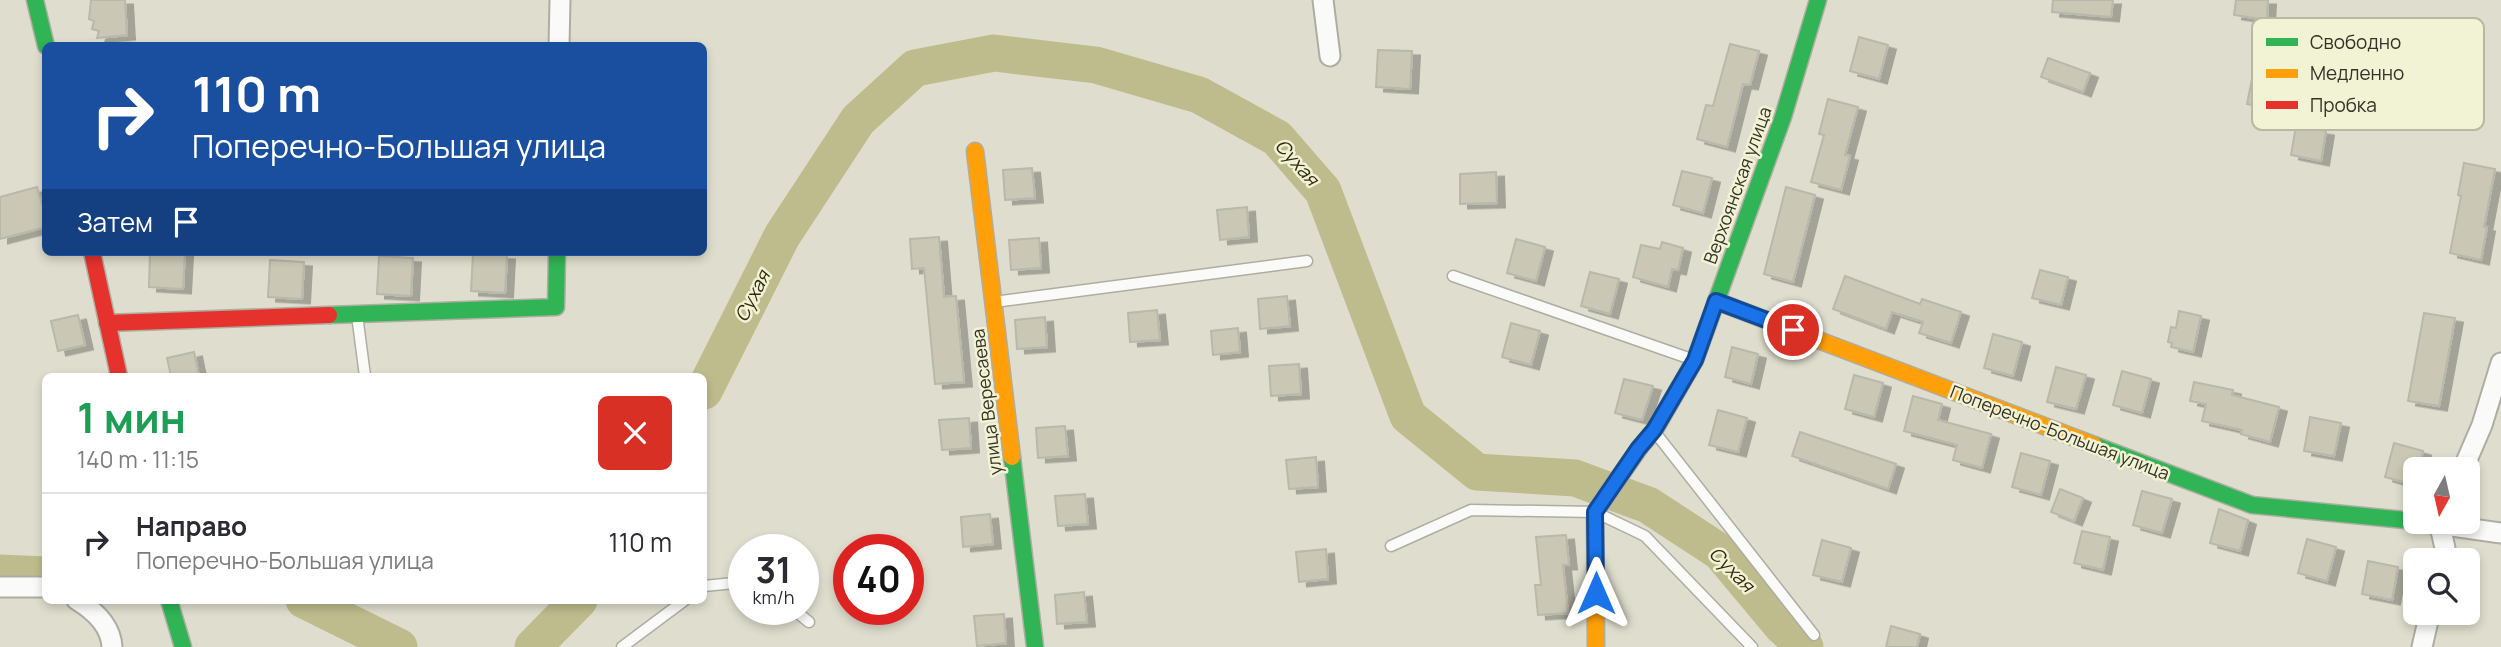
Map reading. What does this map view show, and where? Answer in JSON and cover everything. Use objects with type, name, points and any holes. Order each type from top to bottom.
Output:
[{"type":"street","points":[[35,0],[45,42]]},
{"type":"street","points":[[559,42],[560,0]]},
{"type":"street","points":[[1323,0],[1330,56]]},
{"type":"street","name":"Верхоянская улица","points":[[1595,512],[1654,430],[1695,360],[1783,117],[1818,0]]},
{"type":"street","name":"улица Вересаева","points":[[975,152],[1035,647]]},
{"type":"street","points":[[93,256],[118,373]]},
{"type":"street","points":[[107,323],[556,307],[556,256]]},
{"type":"street","name":"Поперечно-Большая улица","points":[[1716,301],[2252,505],[2403,520]]},
{"type":"street","points":[[2468,457],[2482,425],[2501,363]]},
{"type":"street","points":[[1595,512],[1596,647]]},
{"type":"street","points":[[2480,530],[2501,533]]},
{"type":"street","points":[[0,587],[42,587]]},
{"type":"street","points":[[84,604],[92,609],[111,635],[112,647]]},
{"type":"street","points":[[170,604],[183,647]]},
{"type":"street","points":[[2422,647],[2427,625]]},
{"type":"lane","points":[[993,302],[1307,261]]},
{"type":"lane","points":[[1452,276],[1695,360]]},
{"type":"lane","points":[[357,314],[365,373]]},
{"type":"lane","points":[[1654,430],[1814,635]]},
{"type":"lane","points":[[1391,546],[1471,510],[1595,512],[1645,536],[1752,647]]},
{"type":"lane","points":[[707,586],[728,584]]},
{"type":"lane","points":[[622,647],[680,604]]},
{"type":"building","points":[[91,0],[125,0],[127,35],[97,38],[99,31],[92,29],[94,21],[89,19]]},
{"type":"building","points":[[2053,0],[2113,0],[2111,17],[2052,12]]},
{"type":"building","points":[[2236,0],[2268,0],[2267,18],[2234,15]]},
{"type":"building","points":[[1859,37],[1888,45],[1879,79],[1850,71]]},
{"type":"building","points":[[1730,44],[1759,51],[1750,85],[1743,84],[1727,147],[1697,139],[1706,105],[1713,106]]},
{"type":"building","points":[[1378,50],[1412,51],[1410,89],[1376,87]]},
{"type":"building","points":[[2048,58],[2090,73],[2083,92],[2041,77]]},
{"type":"building","points":[[2252,79],[2252,105],[2247,104]]},
{"type":"building","points":[[1828,99],[1858,107],[1845,155],[1850,156],[1841,190],[1811,182],[1824,135],[1819,134]]},
{"type":"building","points":[[2295,130],[2326,131],[2321,161],[2291,155]]},
{"type":"building","points":[[2464,163],[2495,169],[2481,260],[2450,253],[2461,196],[2458,195]]},
{"type":"building","points":[[1032,168],[1035,198],[1005,200],[1003,170]]},
{"type":"building","points":[[1682,171],[1712,178],[1703,213],[1673,205]]},
{"type":"building","points":[[1496,172],[1497,203],[1460,204],[1460,174]]},
{"type":"building","points":[[37,187],[42,204],[42,228],[0,239],[0,197]]},
{"type":"building","points":[[1786,187],[1815,195],[1793,282],[1764,274]]},
{"type":"building","points":[[1247,207],[1249,237],[1220,240],[1217,210]]},
{"type":"building","points":[[939,237],[944,297],[956,296],[964,382],[935,384],[924,268],[912,269],[910,239]]},
{"type":"building","points":[[1039,238],[1041,268],[1011,270],[1009,240]]},
{"type":"building","points":[[1516,239],[1545,247],[1536,281],[1507,273]]},
{"type":"building","points":[[1662,242],[1683,248],[1678,270],[1672,269],[1668,287],[1633,277],[1641,245],[1660,249]]},
{"type":"building","points":[[150,256],[185,256],[183,289],[149,287]]},
{"type":"building","points":[[379,256],[413,258],[411,296],[377,294]]},
{"type":"building","points":[[473,256],[507,256],[505,293],[471,291]]},
{"type":"building","points":[[270,260],[304,262],[302,299],[268,297]]},
{"type":"building","points":[[2040,270],[2068,277],[2061,305],[2032,298]]},
{"type":"building","points":[[1590,272],[1619,279],[1610,314],[1581,306]]},
{"type":"building","points":[[1845,276],[1920,304],[1922,299],[1961,312],[1951,343],[1919,333],[1923,322],[1892,312],[1886,329],[1833,309]]},
{"type":"building","points":[[1287,296],[1290,326],[1260,329],[1258,299]]},
{"type":"building","points":[[1157,310],[1160,340],[1130,342],[1128,313]]},
{"type":"building","points":[[2179,311],[2201,316],[2193,352],[2171,347],[2172,343],[2168,342],[2171,327],[2176,328]]},
{"type":"building","points":[[2424,313],[2455,318],[2439,406],[2408,401]]},
{"type":"building","points":[[78,315],[85,345],[58,351],[51,321]]},
{"type":"building","points":[[1045,317],[1047,347],[1017,349],[1015,320]]},
{"type":"building","points":[[1511,323],[1540,331],[1531,365],[1502,357]]},
{"type":"building","points":[[1238,328],[1240,352],[1213,355],[1211,331]]},
{"type":"building","points":[[1993,334],[2022,342],[2013,376],[1984,368]]},
{"type":"building","points":[[1732,347],[1758,354],[1751,384],[1725,377]]},
{"type":"building","points":[[194,352],[198,373],[170,373],[167,358]]},
{"type":"building","points":[[1299,364],[1301,394],[1271,396],[1269,366]]},
{"type":"building","points":[[2056,367],[2086,375],[2076,409],[2047,402]]},
{"type":"building","points":[[2122,371],[2151,379],[2142,413],[2113,405]]},
{"type":"building","points":[[1854,375],[1883,383],[1874,417],[1845,409]]},
{"type":"building","points":[[1624,379],[1653,386],[1642,420],[1615,413]]},
{"type":"building","points":[[2194,382],[2233,390],[2232,395],[2279,407],[2270,442],[2241,434],[2242,430],[2202,421],[2206,404],[2190,401]]},
{"type":"building","points":[[1913,396],[1942,404],[1938,420],[1991,434],[1982,468],[1953,460],[1957,445],[1904,431]]},
{"type":"building","points":[[1718,410],[1747,418],[1738,452],[1709,445]]},
{"type":"building","points":[[2310,417],[2341,423],[2334,456],[2304,451]]},
{"type":"building","points":[[969,418],[971,448],[942,450],[939,420]]},
{"type":"building","points":[[1065,426],[1068,456],[1038,458],[1036,428]]},
{"type":"building","points":[[1800,432],[1896,464],[1888,489],[1792,456]]},
{"type":"building","points":[[2394,443],[2423,451],[2422,457],[2403,457],[2403,482],[2385,477]]},
{"type":"building","points":[[2021,453],[2050,461],[2041,495],[2012,487]]},
{"type":"building","points":[[1316,457],[1318,487],[1289,489],[1286,460]]},
{"type":"building","points":[[2060,489],[2083,498],[2074,521],[2051,512]]},
{"type":"building","points":[[2142,491],[2172,499],[2162,533],[2133,525]]},
{"type":"building","points":[[1085,494],[1088,524],[1058,526],[1055,496]]},
{"type":"building","points":[[2219,509],[2248,520],[2240,551],[2210,543]]},
{"type":"building","points":[[990,514],[993,544],[963,547],[961,517]]},
{"type":"building","points":[[2082,531],[2110,537],[2103,570],[2074,563]]},
{"type":"building","points":[[1566,535],[1569,565],[1563,565],[1568,613],[1538,615],[1535,585],[1541,585],[1536,537]]},
{"type":"building","points":[[2307,539],[2336,547],[2327,581],[2298,573]]},
{"type":"building","points":[[1822,540],[1851,548],[1842,582],[1813,575]]},
{"type":"building","points":[[1326,549],[1328,579],[1299,582],[1296,552]]},
{"type":"building","points":[[2368,561],[2398,567],[2392,600],[2362,594]]},
{"type":"building","points":[[1084,592],[1087,622],[1057,624],[1055,595]]},
{"type":"building","points":[[1004,614],[1006,643],[977,646],[974,616]]},
{"type":"building","points":[[1891,626],[1920,634],[1917,647],[1886,647]]},
{"type":"waterway","name":"Сухая","points":[[707,385],[782,236],[858,120],[915,68],[994,53],[1096,65],[1199,95],[1277,138],[1323,191],[1408,416],[1477,472],[1575,478],[1648,505],[1720,552],[1781,625],[1805,647]]},
{"type":"waterway","name":"Сухая","points":[[0,573],[42,575]]},
{"type":"waterway","name":"Сухая","points":[[312,604],[399,647]]},
{"type":"waterway","name":"Сухая","points":[[533,647],[575,604]]},
{"type":"traffic: fast","points":[[35,0],[45,42]]},
{"type":"traffic: fast","points":[[1640,447],[1654,431],[1695,360],[1783,117],[1818,0]]},
{"type":"traffic: fast","points":[[329,315],[556,307],[557,256]]},
{"type":"traffic: fast","points":[[2094,445],[2252,505],[2403,520]]},
{"type":"traffic: fast","points":[[1012,457],[1035,647]]},
{"type":"traffic: fast","points":[[170,604],[183,647]]},
{"type":"traffic: slow","points":[[975,151],[1012,457]]},
{"type":"traffic: slow","points":[[1716,301],[2094,445]]},
{"type":"traffic: slow","points":[[1596,647],[1595,512],[1640,447]]},
{"type":"traffic: jam","points":[[93,256],[118,373]]},
{"type":"traffic: jam","points":[[107,323],[329,315]]},
{"type":"route","points":[[1596,593],[1595,512],[1654,430],[1695,360],[1716,301],[1793,330]]}]
